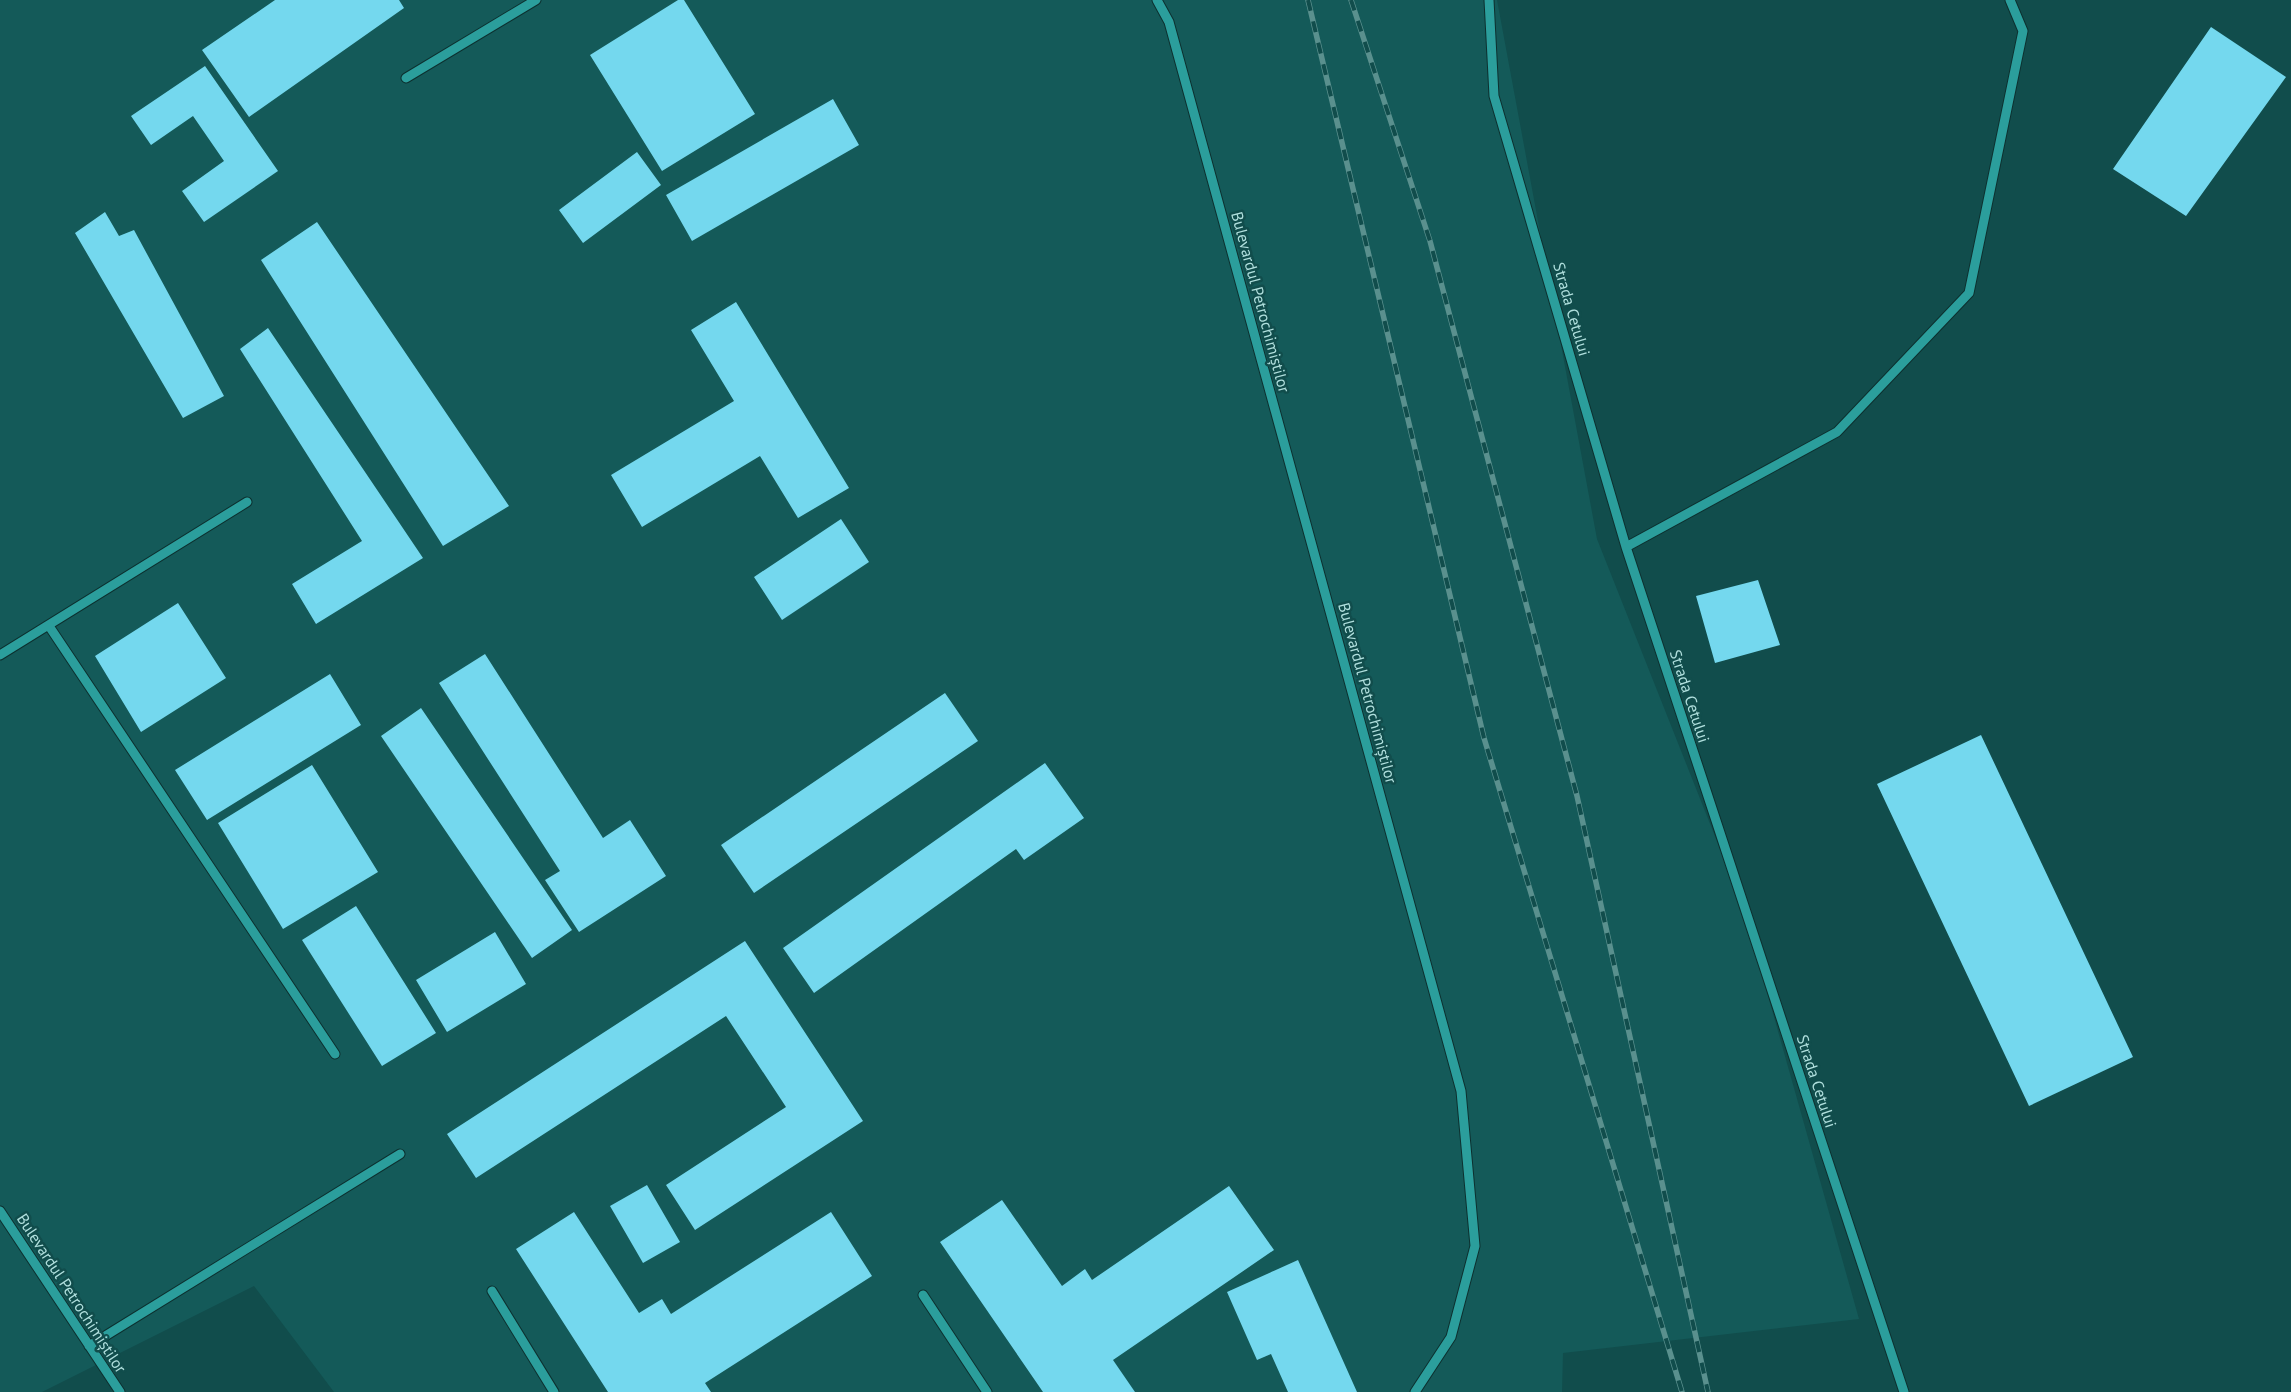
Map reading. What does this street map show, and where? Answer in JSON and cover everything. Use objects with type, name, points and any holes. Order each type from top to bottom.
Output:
[{"type":"street","points":[[406,78],[536,0]]},
{"type":"street","name":"Bulevardul Petrochimiștilor","points":[[1157,0],[1169,22],[1461,1091],[1475,1246],[1451,1337],[1415,1392]]},
{"type":"street","name":"Strada Cetului","points":[[1489,0],[1494,96],[1626,547],[1904,1392]]},
{"type":"street","points":[[1626,547],[1837,432],[1969,293],[2023,31],[2010,0]]},
{"type":"street","points":[[0,656],[246,502]]},
{"type":"street","points":[[49,626],[335,1054]]},
{"type":"street","points":[[90,1346],[400,1154]]},
{"type":"street","name":"Bulevardul Petrochimiștilor","points":[[0,1210],[120,1392]]},
{"type":"street","points":[[492,1291],[554,1392]]},
{"type":"street","points":[[923,1295],[988,1392]]},
{"type":"shaded area","points":[[0,0],[1497,0],[1597,539],[1743,907],[1859,1319],[1563,1353],[1562,1392],[334,1392],[254,1286],[42,1392],[0,1392]]},
{"type":"building","points":[[275,0],[399,0],[404,8],[249,117],[202,50]]},
{"type":"building","points":[[678,0],[684,0],[755,114],[662,171],[590,55]]},
{"type":"building","points":[[2211,27],[2286,77],[2186,216],[2113,169]]},
{"type":"building","points":[[205,66],[278,171],[204,222],[182,191],[224,161],[193,116],[151,145],[131,116]]},
{"type":"building","points":[[833,99],[859,145],[692,241],[666,195]]},
{"type":"building","points":[[637,152],[661,185],[583,243],[559,210]]},
{"type":"building","points":[[105,212],[119,236],[134,230],[224,396],[183,418],[75,233]]},
{"type":"building","points":[[317,222],[509,506],[443,546],[261,260]]},
{"type":"building","points":[[736,302],[849,488],[798,518],[760,456],[642,527],[611,475],[734,401],[691,330]]},
{"type":"building","points":[[268,328],[423,558],[316,624],[292,584],[362,541],[240,349]]},
{"type":"building","points":[[841,519],[869,562],[782,620],[754,577]]},
{"type":"building","points":[[1758,580],[1780,645],[1715,663],[1696,596]]},
{"type":"building","points":[[178,603],[226,678],[141,732],[95,656]]},
{"type":"building","points":[[485,654],[603,838],[630,820],[666,876],[579,932],[545,880],[560,871],[439,683]]},
{"type":"building","points":[[330,674],[361,725],[207,820],[175,770]]},
{"type":"building","points":[[945,693],[978,741],[754,893],[721,845]]},
{"type":"building","points":[[421,708],[572,930],[532,958],[381,736]]},
{"type":"building","points":[[1981,735],[2133,1057],[2029,1106],[1877,784]]},
{"type":"building","points":[[1045,763],[1084,818],[1024,860],[1016,849],[814,993],[783,948]]},
{"type":"building","points":[[312,765],[378,872],[283,929],[218,823]]},
{"type":"building","points":[[356,906],[436,1033],[382,1066],[302,940]]},
{"type":"building","points":[[495,932],[526,984],[447,1032],[416,980]]},
{"type":"building","points":[[745,941],[863,1121],[695,1230],[666,1185],[786,1107],[726,1016],[476,1178],[447,1134]]},
{"type":"building","points":[[647,1185],[680,1242],[643,1263],[610,1206]]},
{"type":"building","points":[[1229,1186],[1274,1250],[1113,1360],[1135,1392],[1043,1392],[940,1242],[1002,1200],[1062,1286],[1085,1269],[1092,1280]]},
{"type":"building","points":[[574,1212],[639,1313],[662,1299],[671,1314],[831,1212],[872,1276],[705,1383],[711,1392],[608,1392],[516,1249]]},
{"type":"building","points":[[1298,1260],[1357,1392],[1288,1392],[1271,1354],[1257,1360],[1227,1292]]},
{"type":"railway","points":[[1308,0],[1484,738],[1682,1392]]},
{"type":"railway","points":[[1351,0],[1430,241],[1577,796],[1708,1392]]}]
